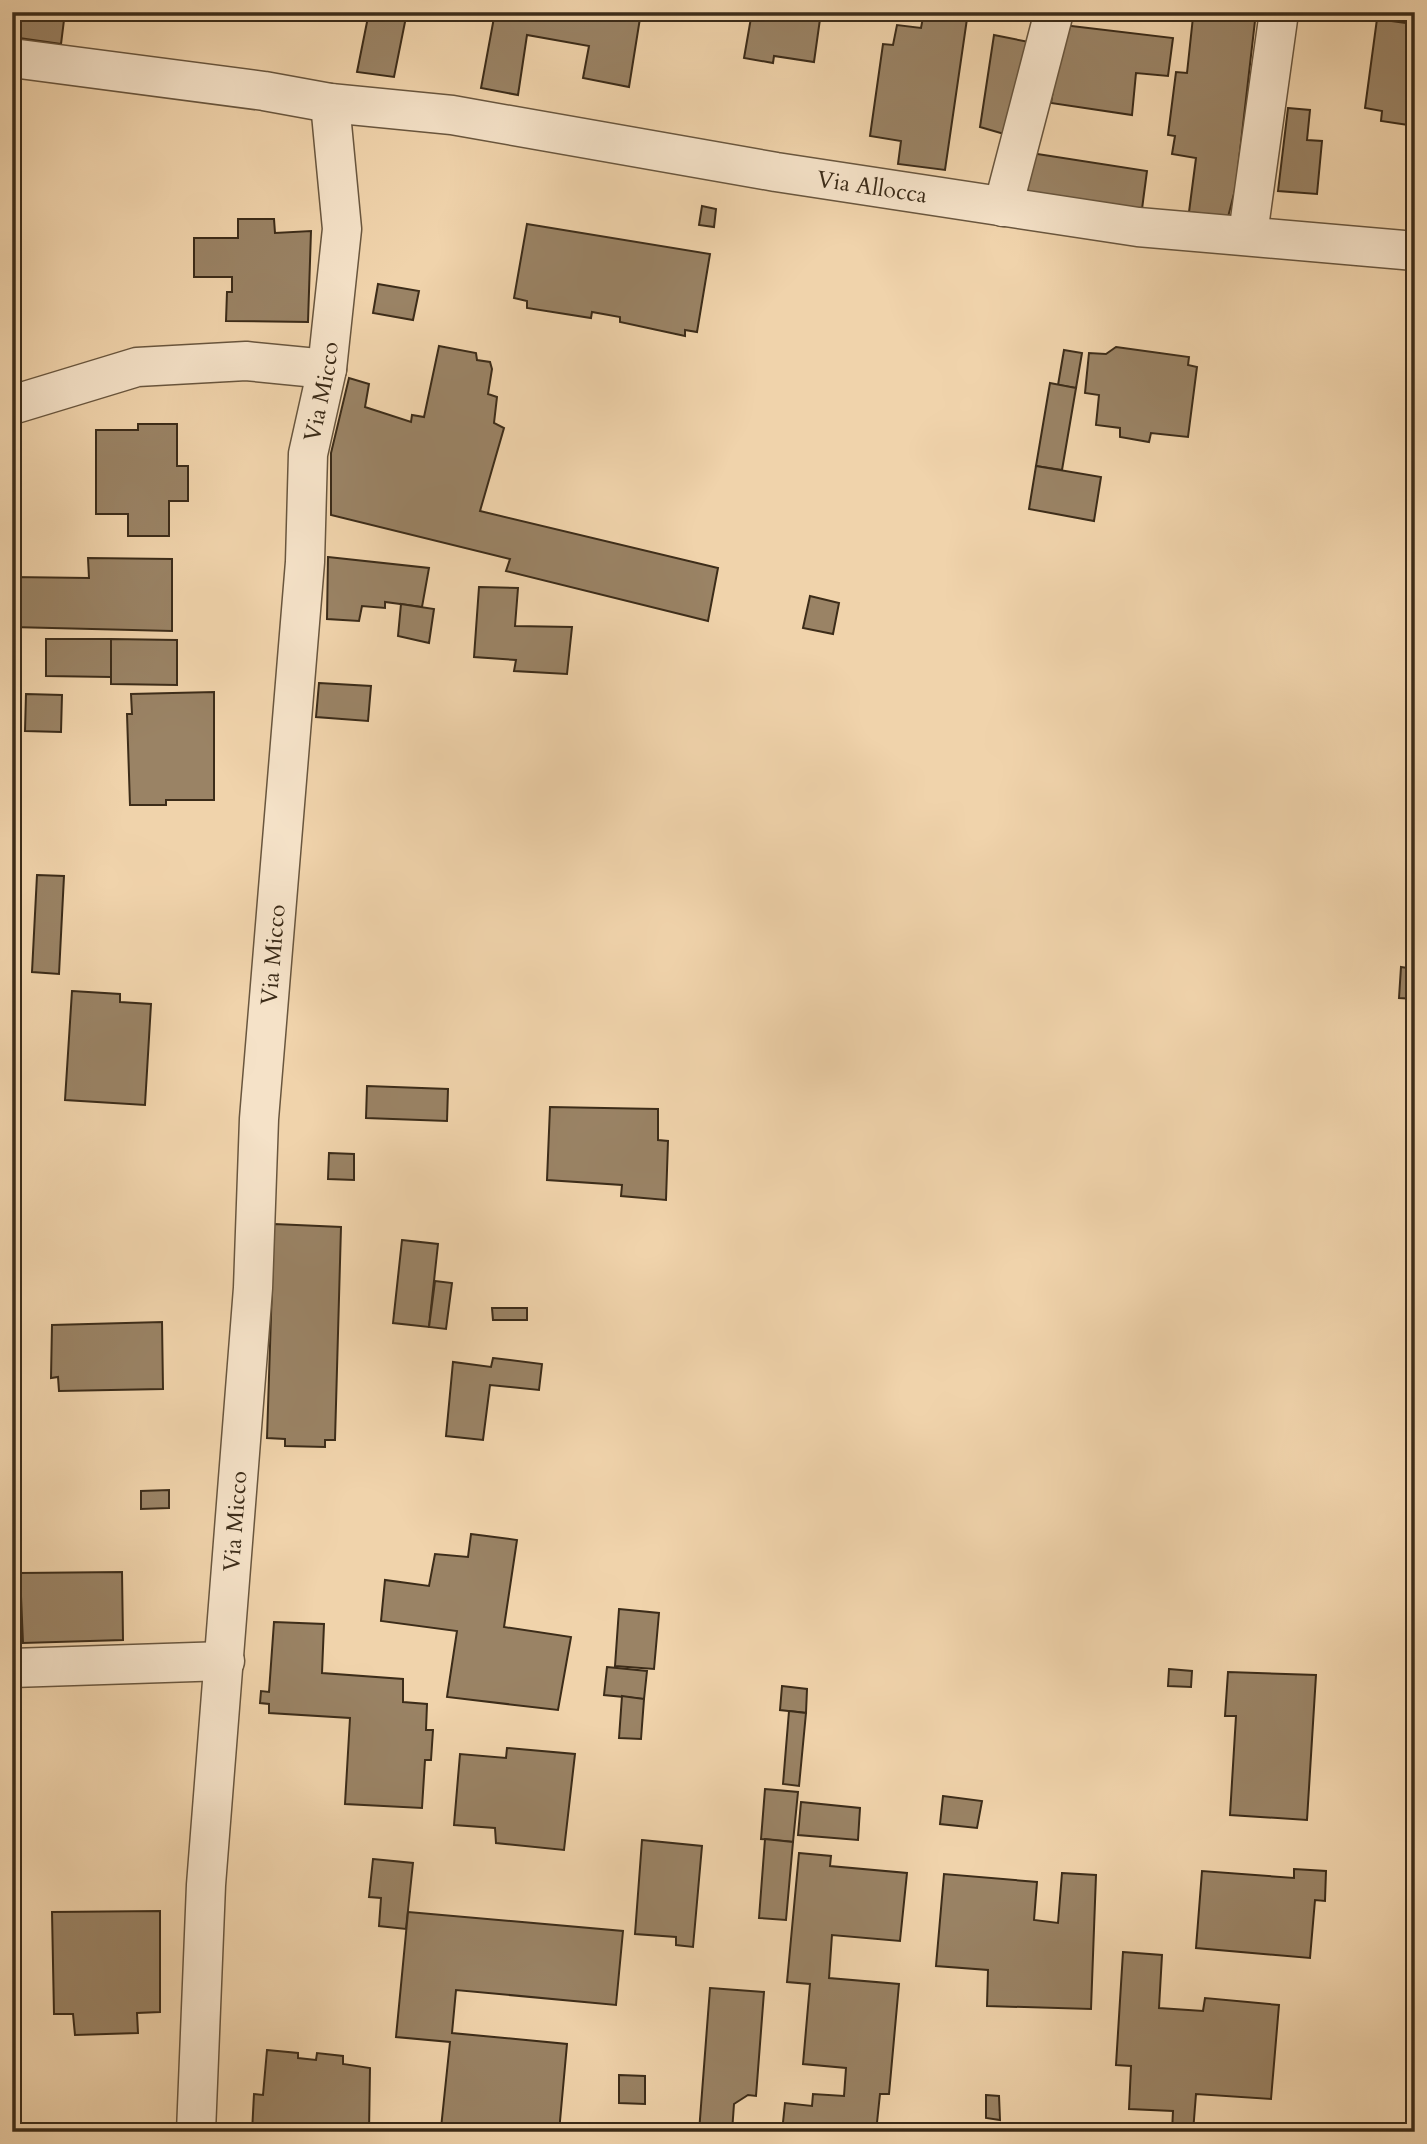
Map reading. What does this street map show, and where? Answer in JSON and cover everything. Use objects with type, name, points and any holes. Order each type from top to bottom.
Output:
[{"type":"street","points":[[1003,207],[1054,12]]},
{"type":"street","points":[[1248,234],[1279,12]]},
{"type":"street","points":[[12,58],[264,91],[330,103]]},
{"type":"street","name":"Via Allocca","points":[[330,103],[452,115],[776,172],[1138,227],[1248,234],[1415,251]]},
{"type":"street","name":"Via Micco","points":[[196,2132],[206,1885],[253,1288],[259,1119],[305,562],[308,454],[327,369],[342,229],[330,103]]},
{"type":"street","points":[[12,405],[137,367],[246,361],[327,369]]},
{"type":"street","points":[[12,1668],[225,1661]]},
{"type":"building","points":[[12,12],[65,12],[61,44],[12,37]]},
{"type":"building","points":[[369,12],[407,12],[394,77],[357,72]]},
{"type":"building","points":[[495,12],[641,12],[629,87],[583,78],[589,46],[527,35],[518,95],[481,88]]},
{"type":"building","points":[[752,12],[821,12],[814,62],[774,56],[773,63],[744,58]]},
{"type":"building","points":[[924,12],[968,12],[945,170],[898,164],[901,141],[870,136],[883,44],[893,45],[897,25],[921,28]]},
{"type":"building","points":[[1216,12],[1256,12],[1236,186],[1228,217],[1189,212],[1196,158],[1172,154],[1175,136],[1168,135],[1176,72],[1187,73],[1193,17],[1215,19]]},
{"type":"building","points":[[1377,19],[1413,24],[1411,28],[1415,29],[1415,126],[1381,121],[1382,111],[1365,108]]},
{"type":"building","points":[[1063,25],[1173,38],[1168,76],[1136,73],[1132,115],[1051,103]]},
{"type":"building","points":[[994,35],[1034,43],[1011,136],[980,127]]},
{"type":"building","points":[[1288,108],[1310,110],[1307,140],[1322,141],[1317,194],[1278,191]]},
{"type":"building","points":[[1031,153],[1147,171],[1142,209],[1027,193]]},
{"type":"building","points":[[702,206],[716,209],[714,227],[699,225]]},
{"type":"building","points":[[238,219],[274,219],[275,233],[311,231],[308,322],[226,321],[227,292],[232,292],[232,277],[194,277],[194,238],[238,238]]},
{"type":"building","points":[[527,224],[710,254],[697,332],[685,330],[685,336],[620,322],[620,317],[592,312],[591,318],[527,308],[527,301],[514,298]]},
{"type":"building","points":[[378,284],[419,291],[413,320],[373,313]]},
{"type":"building","points":[[439,346],[476,353],[477,360],[490,362],[492,369],[488,394],[497,397],[494,423],[504,428],[480,511],[718,568],[708,621],[506,571],[510,559],[331,515],[331,453],[349,378],[369,384],[365,407],[411,422],[412,415],[424,417]]},
{"type":"building","points":[[1116,347],[1189,357],[1188,365],[1197,367],[1188,437],[1151,433],[1149,442],[1120,437],[1120,428],[1096,425],[1099,395],[1085,393],[1089,353],[1106,354]]},
{"type":"building","points":[[1064,350],[1082,353],[1076,388],[1058,385]]},
{"type":"building","points":[[1050,383],[1076,388],[1062,470],[1036,466]]},
{"type":"building","points":[[138,424],[177,424],[177,466],[188,466],[188,501],[169,501],[169,536],[128,536],[128,514],[96,514],[96,430],[138,430]]},
{"type":"building","points":[[1036,466],[1101,477],[1094,521],[1029,509]]},
{"type":"building","points":[[12,494],[20,494],[18,555],[12,555]]},
{"type":"building","points":[[328,557],[429,568],[422,607],[385,602],[385,608],[362,606],[359,621],[327,619]]},
{"type":"building","points":[[88,558],[172,559],[172,631],[12,627],[12,577],[89,578]]},
{"type":"building","points":[[479,587],[518,588],[515,626],[572,627],[567,674],[514,671],[516,660],[474,657]]},
{"type":"building","points":[[810,596],[839,603],[833,634],[803,628]]},
{"type":"building","points":[[401,604],[434,609],[429,643],[398,636]]},
{"type":"building","points":[[46,639],[111,639],[111,677],[46,676]]},
{"type":"building","points":[[111,639],[177,640],[177,685],[111,684]]},
{"type":"building","points":[[319,683],[371,686],[368,721],[316,717]]},
{"type":"building","points":[[214,692],[214,800],[166,800],[166,805],[130,805],[127,714],[132,714],[131,694]]},
{"type":"building","points":[[26,694],[62,695],[61,732],[25,731]]},
{"type":"building","points":[[37,875],[64,876],[59,974],[32,972]]},
{"type":"building","points":[[1401,967],[1415,969],[1415,999],[1399,998]]},
{"type":"building","points":[[72,991],[120,994],[120,1002],[151,1004],[145,1105],[65,1100]]},
{"type":"building","points":[[367,1086],[448,1089],[447,1121],[366,1118]]},
{"type":"building","points":[[550,1107],[658,1109],[658,1140],[668,1141],[666,1200],[621,1196],[622,1185],[547,1180]]},
{"type":"building","points":[[329,1153],[354,1154],[354,1180],[328,1179]]},
{"type":"building","points":[[274,1224],[341,1227],[335,1440],[325,1440],[325,1447],[285,1446],[285,1439],[267,1438]]},
{"type":"building","points":[[402,1240],[438,1244],[429,1327],[393,1323]]},
{"type":"building","points":[[435,1281],[452,1283],[446,1329],[429,1327]]},
{"type":"building","points":[[492,1308],[527,1308],[527,1320],[493,1320]]},
{"type":"building","points":[[162,1322],[163,1389],[59,1391],[58,1377],[51,1378],[52,1325]]},
{"type":"building","points":[[493,1358],[542,1364],[539,1390],[490,1385],[483,1440],[446,1436],[453,1362],[491,1367]]},
{"type":"building","points":[[169,1490],[169,1508],[141,1509],[141,1491]]},
{"type":"building","points":[[471,1534],[517,1540],[504,1627],[571,1637],[558,1710],[447,1697],[457,1631],[381,1621],[385,1580],[429,1586],[435,1554],[468,1557]]},
{"type":"building","points":[[122,1572],[123,1640],[23,1643],[20,1573]]},
{"type":"building","points":[[619,1609],[659,1613],[654,1669],[615,1666]]},
{"type":"building","points":[[274,1622],[324,1624],[322,1673],[403,1679],[403,1702],[427,1704],[426,1730],[433,1730],[431,1760],[425,1760],[422,1808],[345,1804],[350,1718],[269,1713],[269,1704],[260,1703],[261,1691],[269,1692]]},
{"type":"building","points":[[607,1667],[647,1671],[644,1699],[604,1695]]},
{"type":"building","points":[[1169,1669],[1192,1671],[1191,1687],[1168,1686]]},
{"type":"building","points":[[1228,1672],[1316,1675],[1307,1820],[1230,1815],[1236,1716],[1225,1716]]},
{"type":"building","points":[[782,1686],[807,1689],[806,1713],[780,1710]]},
{"type":"building","points":[[622,1696],[644,1699],[641,1739],[619,1738]]},
{"type":"building","points":[[789,1711],[806,1713],[799,1786],[783,1784]]},
{"type":"building","points":[[507,1748],[575,1754],[564,1850],[496,1843],[495,1828],[454,1825],[460,1754],[506,1758]]},
{"type":"building","points":[[765,1789],[798,1792],[793,1842],[761,1839]]},
{"type":"building","points":[[943,1796],[982,1801],[977,1828],[940,1824]]},
{"type":"building","points":[[801,1802],[860,1808],[858,1840],[798,1835]]},
{"type":"building","points":[[765,1839],[793,1842],[786,1920],[759,1918]]},
{"type":"building","points":[[642,1840],[702,1846],[693,1947],[676,1945],[676,1937],[635,1934]]},
{"type":"building","points":[[799,1853],[831,1856],[830,1866],[907,1873],[900,1941],[832,1935],[829,1978],[899,1984],[889,2094],[880,2094],[876,2132],[782,2132],[785,2103],[812,2106],[813,2094],[844,2096],[846,2068],[803,2064],[810,1984],[787,1982]]},
{"type":"building","points":[[373,1859],[413,1863],[406,1929],[379,1926],[381,1898],[369,1897]]},
{"type":"building","points":[[1294,1869],[1326,1871],[1325,1901],[1315,1900],[1310,1958],[1196,1948],[1202,1871],[1294,1878]]},
{"type":"building","points":[[1062,1873],[1096,1875],[1091,2009],[987,2006],[988,1970],[936,1966],[944,1874],[1037,1882],[1034,1920],[1058,1923]]},
{"type":"building","points":[[160,1911],[160,2012],[137,2013],[138,2033],[75,2035],[73,2014],[54,2014],[52,1912]]},
{"type":"building","points":[[408,1912],[623,1931],[616,2005],[456,1990],[452,2033],[567,2044],[559,2132],[483,2132],[441,2128],[450,2042],[396,2037]]},
{"type":"building","points":[[1123,1952],[1162,1955],[1159,2008],[1203,2011],[1205,1998],[1279,2005],[1271,2099],[1196,2094],[1193,2132],[1172,2132],[1173,2111],[1129,2109],[1131,2066],[1116,2065]]},
{"type":"building","points":[[710,1988],[764,1992],[756,2096],[748,2095],[734,2104],[732,2132],[699,2132]]},
{"type":"building","points":[[267,2050],[298,2053],[298,2058],[316,2060],[317,2053],[343,2056],[343,2064],[370,2068],[369,2132],[252,2132],[254,2094],[263,2095]]},
{"type":"building","points":[[619,2075],[645,2076],[645,2104],[619,2103]]},
{"type":"building","points":[[986,2095],[999,2096],[1000,2120],[986,2118]]},
{"type":"building","points":[[1107,2127],[1157,2132],[1107,2132]]}]
